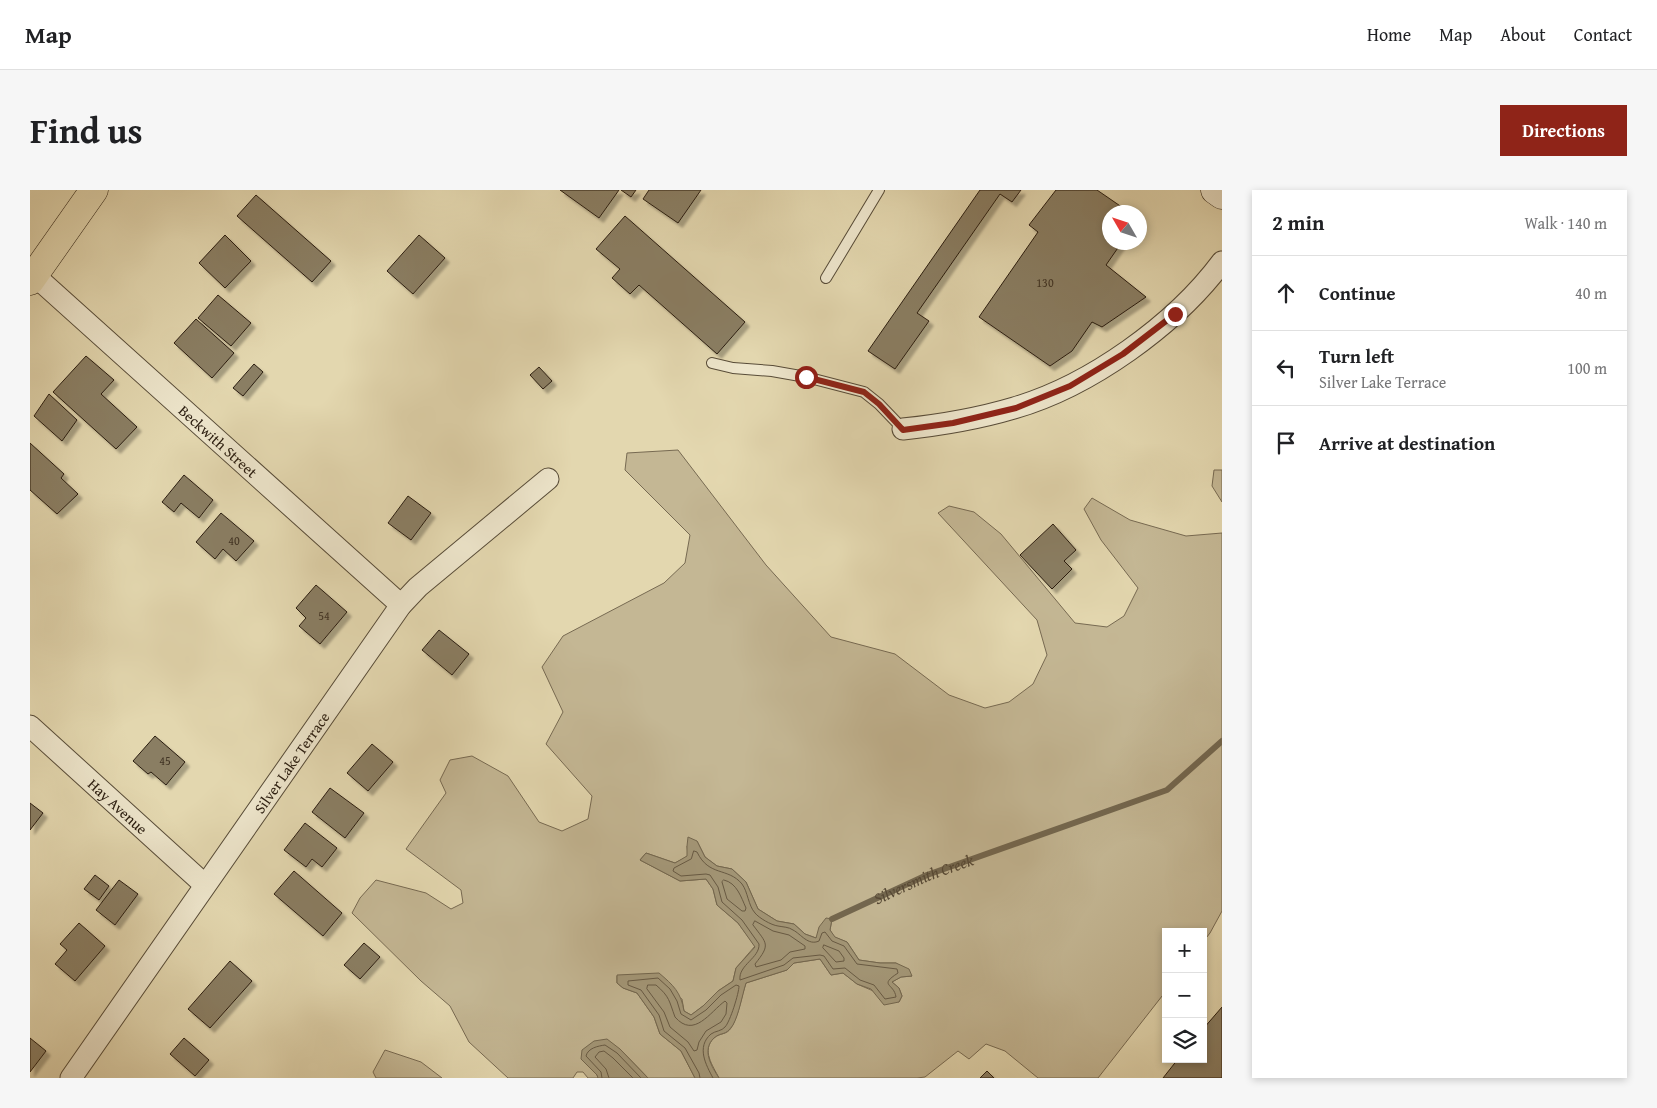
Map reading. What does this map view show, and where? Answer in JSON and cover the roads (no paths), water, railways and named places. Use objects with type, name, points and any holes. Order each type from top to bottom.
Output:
[{"type":"main road","points":[[32,278],[94,190]]},
{"type":"main road","points":[[1216,190],[1222,194]]},
{"type":"street","points":[[903,430],[953,423],[1016,408],[1070,386],[1123,354],[1175,314],[1212,276],[1222,262]]},
{"type":"street","name":"Beckwith Street","points":[[32,278],[402,605]]},
{"type":"street","name":"Silver Lake Terrace","points":[[71,1078],[402,605],[418,587],[548,480]]},
{"type":"street","name":"Hay Avenue","points":[[30,726],[205,885]]},
{"type":"lane","points":[[826,278],[879,190]]},
{"type":"lane","points":[[712,363],[734,368],[772,371],[806,377],[864,392],[879,404],[903,430]]},
{"type":"water","points":[[688,837],[697,841],[705,857],[717,866],[732,869],[746,882],[758,909],[777,921],[794,924],[805,934],[816,938],[819,927],[826,918],[832,919],[830,930],[835,937],[847,942],[859,960],[896,963],[909,969],[912,976],[901,977],[892,982],[899,988],[902,996],[899,1002],[884,1005],[871,989],[857,984],[843,973],[831,975],[820,959],[794,963],[787,970],[746,983],[733,1025],[726,1033],[714,1038],[708,1048],[713,1069],[719,1078],[695,1078],[681,1051],[660,1034],[654,1017],[637,993],[623,988],[617,983],[617,975],[659,973],[676,989],[684,1011],[691,1015],[718,991],[733,981],[736,968],[755,947],[738,923],[717,905],[713,889],[706,879],[680,881],[640,860],[646,853],[675,863],[687,856]]},
{"type":"water","points":[[607,1039],[620,1049],[648,1078],[598,1078],[581,1059],[582,1050],[594,1041]]},
{"type":"waterway","name":"Silversmith Creek","points":[[832,919],[927,875],[1167,790],[1222,741]]}]
